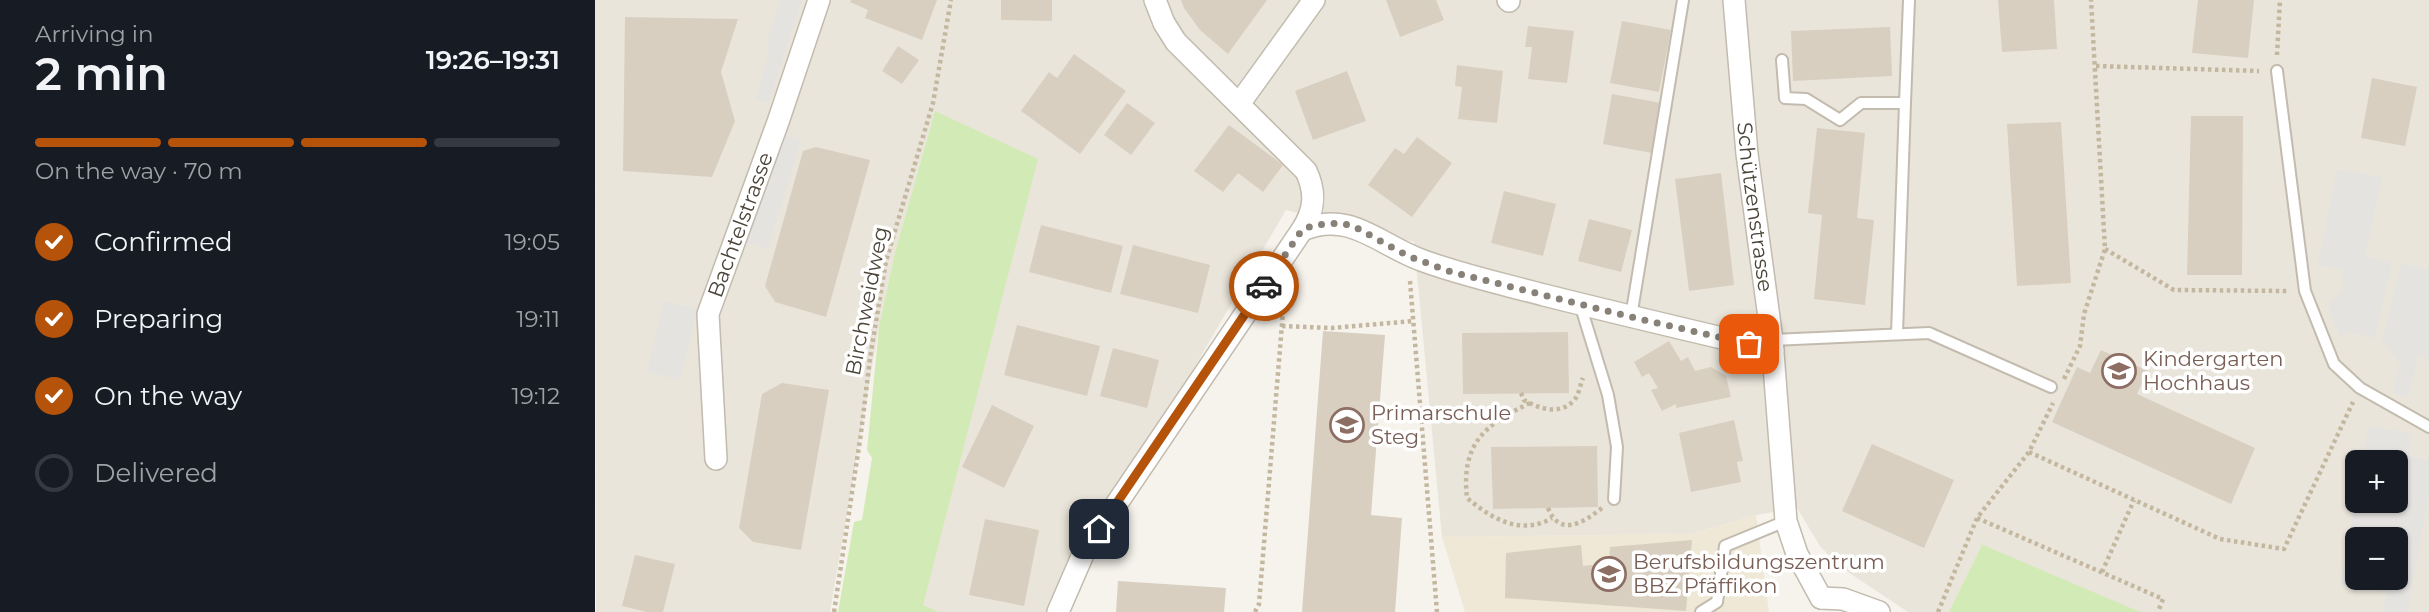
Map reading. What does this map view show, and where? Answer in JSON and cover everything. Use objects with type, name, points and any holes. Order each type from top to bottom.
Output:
[{"type":"street","name":"Bachtelstrasse","points":[[716,459],[708,314],[819,0]]},
{"type":"street","points":[[1058,612],[1084,552],[1302,230],[1312,211],[1313,190],[1306,171],[1176,42],[1164,23],[1155,0]]},
{"type":"street","points":[[1239,104],[1314,0]]},
{"type":"street","name":"Schützenstrasse","points":[[1734,0],[1747,154],[1772,345],[1786,521],[1817,605]]},
{"type":"street","points":[[1302,230],[1328,223],[1353,226],[1408,256],[1448,271],[1631,317],[1772,345]]},
{"type":"street","points":[[1817,605],[1843,598],[1879,612]]},
{"type":"lane","points":[[1631,317],[1683,0]]},
{"type":"lane","points":[[1897,334],[1909,0]]},
{"type":"lane","points":[[1782,61],[1785,98],[1806,99],[1840,120],[1861,103],[1905,103]]},
{"type":"lane","points":[[2277,71],[2305,291],[2334,364],[2360,388],[2429,426]]},
{"type":"lane","points":[[1580,304],[1608,395],[1617,447],[1614,499]]},
{"type":"lane","points":[[1772,345],[1929,333],[2054,390]]},
{"type":"lane","points":[[1701,612],[1717,601],[1725,546],[1786,521]]},
{"type":"path","name":"Birchweidweg","points":[[834,612],[886,261],[933,103],[951,0]]},
{"type":"path","points":[[2063,381],[2080,346],[2084,314],[2105,249],[2091,0]]},
{"type":"path","points":[[2096,66],[2277,71],[2280,0]]},
{"type":"path","points":[[2105,249],[2174,290],[2305,291]]},
{"type":"path","points":[[1408,256],[1437,612]]},
{"type":"path","points":[[1255,612],[1259,604],[1284,299]]},
{"type":"path","points":[[1282,326],[1331,328],[1414,321]]},
{"type":"path","points":[[1521,393],[1524,400],[1549,410],[1567,408],[1577,397],[1581,384]]},
{"type":"path","points":[[2029,452],[2220,540],[2284,549],[2360,388]]},
{"type":"path","points":[[1938,612],[1977,518],[2029,452],[2054,390]]},
{"type":"path","points":[[1529,403],[1494,422],[1482,433],[1471,452],[1465,479],[1467,498],[1497,521],[1540,524],[1552,518]]},
{"type":"path","points":[[2102,572],[2134,500]]},
{"type":"path","points":[[1548,508],[1557,522],[1571,525],[1584,522]]},
{"type":"path","points":[[1977,518],[2163,599],[2158,612]]},
{"type":"shaded area","points":[[595,0],[2429,0],[2429,612],[1908,612],[1839,566],[1820,546],[1797,508],[1756,515],[1692,534],[1442,537],[1414,242],[1286,210],[1052,612],[939,612],[923,606],[935,111],[895,252],[879,327],[830,612],[596,612]]},
{"type":"shaded area","points":[[781,0],[802,0],[769,103],[755,100],[768,56],[767,42]]},
{"type":"shaded area","points":[[781,134],[801,140],[768,249],[747,243]]},
{"type":"shaded area","points":[[2337,169],[2382,177],[2365,256],[2392,262],[2375,338],[2346,332],[2341,339],[2328,306],[2343,288],[2342,270],[2318,265]]},
{"type":"shaded area","points":[[2401,263],[2429,269],[2429,359],[2418,357],[2409,397],[2393,393],[2400,363],[2382,341]]},
{"type":"shaded area","points":[[664,301],[697,309],[680,380],[647,372]]},
{"type":"shaded area","points":[[2369,426],[2412,434],[2409,456],[2429,460],[2429,493],[2408,612],[2383,612],[2386,593],[2369,590],[2408,590],[2408,527],[2350,527],[2353,513],[2408,513],[2408,450],[2364,450]]},
{"type":"shaded area","name":"Berufsbildungszentrum BBZ Pfäffikon","points":[[1756,515],[1769,612],[1465,612],[1442,537],[1692,534]]},
{"type":"shaded area","points":[[2345,557],[2345,586],[2340,585]]},
{"type":"green space","points":[[935,111],[1038,159],[923,605],[939,612],[838,612],[854,522],[862,520],[872,458],[867,450],[879,327],[895,252]]},
{"type":"green space","points":[[1983,545],[2140,612],[1949,612]]},
{"type":"building","points":[[937,0],[922,40],[865,18],[868,10],[850,2]]},
{"type":"building","points":[[1001,0],[1052,0],[1052,21],[1001,20]]},
{"type":"building","points":[[1181,0],[1267,0],[1228,54],[1200,30]]},
{"type":"building","points":[[1386,0],[1436,0],[1444,20],[1400,37]]},
{"type":"building","points":[[1998,0],[2054,0],[2057,49],[2002,52]]},
{"type":"building","points":[[2198,0],[2254,0],[2248,58],[2192,53]]},
{"type":"building","points":[[625,17],[738,19],[721,72],[735,121],[712,177],[623,171]]},
{"type":"building","points":[[1622,21],[1671,30],[1659,92],[1610,83]]},
{"type":"building","points":[[1528,26],[1574,31],[1567,83],[1528,79],[1532,47],[1525,47]]},
{"type":"building","points":[[1890,27],[1892,76],[1793,81],[1791,31]]},
{"type":"building","points":[[898,46],[919,60],[902,84],[882,71]]},
{"type":"building","points":[[1074,54],[1126,91],[1080,154],[1021,111],[1049,72],[1057,78]]},
{"type":"building","points":[[1457,65],[1503,71],[1497,123],[1458,119],[1462,87],[1455,86]]},
{"type":"building","points":[[1347,71],[1366,121],[1313,140],[1295,91]]},
{"type":"building","points":[[2372,78],[2417,87],[2405,146],[2361,138]]},
{"type":"building","points":[[1612,94],[1661,103],[1652,153],[1603,144]]},
{"type":"building","points":[[1127,103],[1155,123],[1131,155],[1104,135]]},
{"type":"building","points":[[2191,116],[2243,116],[2242,275],[2187,275]]},
{"type":"building","points":[[2061,122],[2071,283],[2017,286],[2007,124]]},
{"type":"building","points":[[1229,125],[1283,165],[1263,192],[1238,173],[1223,192],[1194,171]]},
{"type":"building","points":[[1817,128],[1865,133],[1857,218],[1874,220],[1865,305],[1814,299],[1822,215],[1808,213]]},
{"type":"building","points":[[1417,137],[1452,163],[1412,217],[1368,185],[1395,148],[1404,154]]},
{"type":"building","points":[[816,147],[870,160],[826,317],[775,302],[765,286],[803,151]]},
{"type":"building","points":[[1721,173],[1734,285],[1689,291],[1675,179]]},
{"type":"building","points":[[1504,191],[1556,204],[1543,256],[1491,243]]},
{"type":"building","points":[[1589,219],[1632,230],[1621,272],[1578,261]]},
{"type":"building","points":[[1041,225],[1123,246],[1111,293],[1029,272]]},
{"type":"building","points":[[1133,245],[1210,265],[1198,313],[1120,294]]},
{"type":"building","points":[[1017,325],[1100,346],[1087,396],[1004,375]]},
{"type":"building","name":"Primarschule Steg","points":[[1323,331],[1385,335],[1371,515],[1402,518],[1395,612],[1302,612]]},
{"type":"building","points":[[1568,332],[1569,393],[1463,394],[1462,333]]},
{"type":"building","points":[[1669,341],[1681,361],[1688,357],[1695,371],[1711,367],[1726,376],[1731,397],[1676,408],[1676,404],[1662,411],[1651,390],[1658,388],[1649,373],[1642,377],[1634,362]]},
{"type":"building","points":[[1113,348],[1159,360],[1147,408],[1100,396]]},
{"type":"building","points":[[2101,350],[2148,371],[2137,394],[2255,448],[2231,504],[2052,422],[2077,367],[2090,373]]},
{"type":"building","points":[[782,383],[829,390],[801,550],[753,542],[739,528],[762,394]]},
{"type":"building","points":[[992,405],[1034,426],[1004,488],[962,467]]},
{"type":"building","points":[[1734,420],[1743,461],[1737,462],[1741,482],[1691,492],[1679,433]]},
{"type":"building","points":[[1872,444],[1954,480],[1924,548],[1842,511]]},
{"type":"building","points":[[1597,446],[1598,507],[1493,509],[1491,447]]},
{"type":"building","points":[[985,519],[1039,530],[1024,606],[969,595]]},
{"type":"building","points":[[1692,540],[1686,611],[1505,598],[1506,553],[1581,545],[1583,566],[1609,563],[1610,547]]},
{"type":"building","points":[[635,555],[675,564],[663,612],[647,612],[622,606]]},
{"type":"building","points":[[1118,581],[1226,588],[1224,612],[1116,612]]},
{"type":"way so far","points":[[1264,286],[1302,230],[1314,225],[1340,223],[1353,226],[1408,256],[1448,271],[1749,344]]},
{"type":"place","name":"Kindergarten Hochhaus","points":[[2119,371]]},
{"type":"place","name":"Primarschule Steg","points":[[1347,425]]},
{"type":"place","name":"Berufsbildungszentrum BBZ Pfäffikon","points":[[1609,574]]},
{"type":"route","points":[[1099,529],[1264,286]]}]
